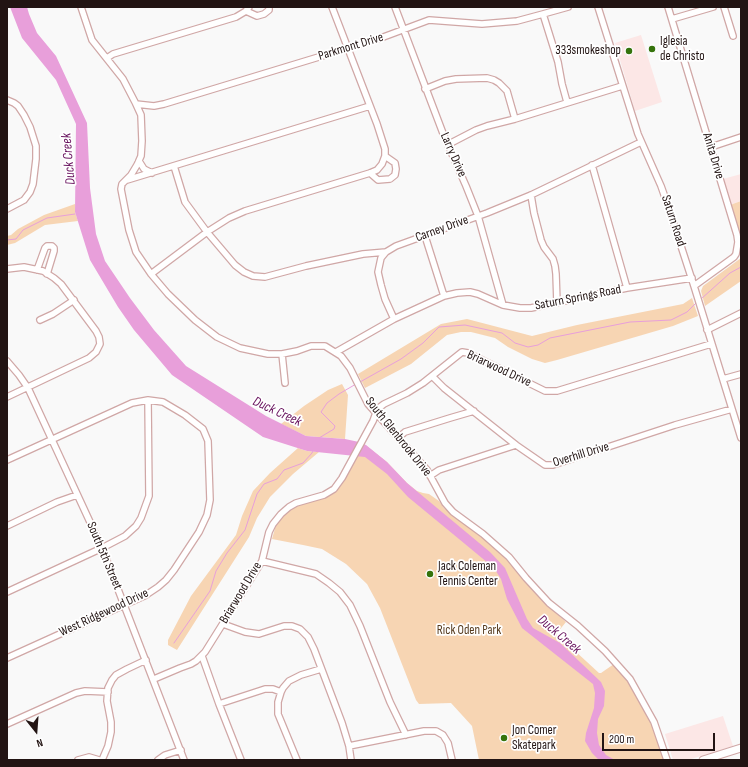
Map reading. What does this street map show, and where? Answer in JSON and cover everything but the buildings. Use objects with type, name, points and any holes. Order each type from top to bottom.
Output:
[{"type":"main road","points":[[703,760],[741,748]]},
{"type":"main road","points":[[718,760],[741,753]]},
{"type":"street","points":[[81,7],[92,40],[123,79],[141,115],[141,156],[131,175],[122,184],[121,189],[129,230],[136,252],[151,274],[195,320],[217,337],[240,348],[254,352],[282,354],[311,346],[325,346],[336,352]]},
{"type":"street","points":[[107,58],[113,54],[236,17],[248,9],[257,16],[264,14],[270,7]]},
{"type":"street","points":[[151,274],[207,232],[229,218],[370,173],[377,170],[382,164],[385,156],[385,149],[332,7]]},
{"type":"street","name":"Larry Drive","points":[[395,7],[444,136],[449,144],[478,216],[504,305]]},
{"type":"street","name":"Parkmont Drive","points":[[136,104],[154,106],[164,104],[378,39],[429,20],[482,24],[517,21],[568,7]]},
{"type":"street","name":"Saturn Road","points":[[598,7],[641,142],[663,192],[692,278],[732,409],[740,429],[741,438]]},
{"type":"street","name":"Anita Drive","points":[[668,7],[737,235],[738,246],[734,257],[694,286]]},
{"type":"street","points":[[672,19],[713,7]]},
{"type":"street","points":[[724,7],[733,36]]},
{"type":"street","points":[[543,14],[558,62],[567,102]]},
{"type":"street","points":[[426,89],[445,81],[456,79],[487,78],[494,80],[500,83],[508,91],[515,118]]},
{"type":"street","points":[[449,144],[487,126],[622,86]]},
{"type":"street","points":[[7,100],[18,106],[30,127],[36,146],[36,159],[34,184],[30,192],[24,200],[7,209]]},
{"type":"street","points":[[126,180],[370,106]]},
{"type":"street","points":[[711,146],[741,137]]},
{"type":"street","name":"Carney Drive","points":[[174,166],[186,202],[207,232],[235,265],[244,272],[253,276],[265,277],[306,266],[363,254],[386,252],[396,246],[531,195],[641,142]]},
{"type":"street","points":[[370,173],[378,180],[390,179],[395,175],[395,163],[385,156]]},
{"type":"street","points":[[139,161],[144,169],[152,173]]},
{"type":"street","points":[[592,165],[627,288]]},
{"type":"street","points":[[531,195],[541,240],[544,247],[553,259],[555,266],[557,303]]},
{"type":"street","points":[[425,236],[444,296]]},
{"type":"street","points":[[37,270],[45,248],[47,246],[52,246],[54,251],[47,274]]},
{"type":"street","points":[[386,252],[381,258],[378,272],[385,298],[394,319]]},
{"type":"street","points":[[7,269],[24,267],[37,270],[54,278],[74,300],[99,337],[100,344],[96,352],[89,358],[7,397]]},
{"type":"street","name":"Saturn Springs Road","points":[[336,352],[394,319],[444,296],[457,293],[470,292],[504,305],[520,308],[531,308],[627,288],[692,278]]},
{"type":"street","points":[[40,320],[53,314],[74,300]]},
{"type":"street","points":[[707,330],[741,313]]},
{"type":"street","name":"Briarwood Drive","points":[[154,679],[191,664],[202,656],[262,561],[269,532],[273,524],[289,507],[296,503],[324,495],[334,489],[342,478],[380,407],[407,393],[432,376],[462,352],[468,353],[546,391],[557,391],[712,344]]},
{"type":"street","name":"South Glenbrook Drive","points":[[336,352],[350,368],[368,404],[427,470],[445,504],[509,557],[549,604],[578,626],[605,651],[626,674],[654,722],[667,760]]},
{"type":"street","points":[[282,354],[285,383]]},
{"type":"street","name":"South 5th Street","points":[[7,361],[27,387],[102,548],[154,679],[184,760]]},
{"type":"street","points":[[723,379],[741,374]]},
{"type":"street","name":"Overhill Drive","points":[[432,376],[444,388],[474,412],[516,445],[545,465],[553,465],[675,425],[732,409]]},
{"type":"street","points":[[7,460],[132,403],[148,400],[149,496],[141,518],[136,526],[125,536],[102,548],[7,592]]},
{"type":"street","name":"West Ridgewood Drive","points":[[7,658],[146,595],[158,587],[166,580],[203,525],[210,500],[208,441],[203,429],[185,415],[162,402],[148,400]]},
{"type":"street","points":[[398,438],[405,432],[474,412]]},
{"type":"street","points":[[430,476],[439,470],[516,445]]},
{"type":"street","points":[[7,526],[58,502],[77,495]]},
{"type":"street","points":[[262,561],[316,574],[340,592],[350,605],[360,626],[390,702],[406,735]]},
{"type":"street","points":[[223,624],[245,632],[259,634],[284,626],[292,626],[300,629],[308,637],[342,723],[349,746],[350,760]]},
{"type":"street","points":[[202,656],[241,760]]},
{"type":"street","points":[[78,760],[89,757],[101,760],[108,746],[111,732],[111,722],[107,701],[108,688],[116,675],[146,660]]},
{"type":"street","points":[[297,760],[278,714],[278,702],[283,688],[289,682],[301,675],[321,669]]},
{"type":"street","points":[[219,704],[266,689],[273,689],[281,692]]},
{"type":"street","points":[[7,724],[76,693],[85,691],[108,692]]},
{"type":"street","points":[[349,746],[424,731],[436,731],[443,734],[448,743],[452,760]]},
{"type":"street","points":[[158,760],[165,755],[180,750]]},
{"type":"shaded area","points":[[10,7],[27,7],[37,33],[56,56],[87,123],[90,188],[96,234],[105,261],[154,330],[186,366],[266,416],[306,436],[345,439],[366,445],[387,462],[407,483],[490,552],[505,568],[527,619],[533,628],[560,643],[601,682],[605,691],[604,706],[598,719],[597,733],[599,745],[606,755],[615,760],[599,760],[592,753],[585,741],[594,708],[595,693],[593,684],[522,628],[507,599],[501,579],[494,568],[408,497],[387,474],[365,457],[307,451],[263,437],[172,375],[134,330],[118,307],[90,260],[75,212],[76,124],[56,80],[22,38]]},
{"type":"shaded area","points":[[641,35],[662,102],[635,111],[615,43]]},
{"type":"shaded area","points":[[741,174],[741,201],[730,205],[723,179]]},
{"type":"shaded area","points":[[723,716],[733,746],[688,760],[673,760],[665,734]]},
{"type":"green space","points":[[741,201],[741,249],[740,238],[730,205]]},
{"type":"green space","points":[[75,204],[75,212],[78,221],[45,225],[15,243],[7,245],[7,236],[11,235],[18,229],[44,215]]},
{"type":"green space","points":[[741,258],[741,281],[705,306],[701,291],[703,286]]},
{"type":"green space","points":[[692,298],[698,316],[673,326],[545,363],[532,359],[508,347],[495,338],[471,332],[461,332],[447,335],[411,364],[365,388],[358,374],[441,324],[467,319],[532,336],[577,325],[683,304]]},
{"type":"green space","points":[[342,384],[348,395],[345,439],[306,436],[281,424],[328,390]]},
{"type":"green space","name":"Rick Oden Park","points":[[364,444],[387,462],[407,483],[417,491],[429,494],[439,501],[444,508],[484,538],[505,557],[540,598],[566,622],[557,633],[557,637],[599,673],[614,664],[634,690],[643,706],[664,760],[479,760],[472,726],[451,703],[419,704],[416,700],[380,608],[367,584],[346,564],[322,549],[272,539],[276,525],[283,515],[295,507],[330,495],[339,488]]},
{"type":"green space","points":[[298,448],[307,451],[319,452],[293,474],[270,497],[257,518],[249,537],[177,650],[168,645],[168,640],[191,596],[236,535],[242,516],[253,491],[270,473]]},
{"type":"waterway","points":[[7,240],[16,239],[23,230],[47,218],[75,214]]},
{"type":"waterway","points":[[701,299],[730,273],[741,267]]},
{"type":"waterway","points":[[360,382],[401,359],[423,343],[439,327],[465,325],[502,333],[515,343],[528,347],[538,345],[550,338],[630,322],[671,320],[687,312],[697,302]]},
{"type":"waterway","points":[[319,438],[334,429],[335,426],[321,412],[327,403],[356,384]]},
{"type":"waterway","points":[[174,643],[210,591],[216,571],[227,553],[245,530],[257,494],[264,484],[277,479],[284,470],[303,463],[313,451]]},
{"type":"place","name":"Iglesia de Christo","points":[[652,49]]},
{"type":"place","name":"333smokeshop","points":[[629,51]]},
{"type":"place","name":"Jack Coleman Tennis Center","points":[[430,574]]},
{"type":"place","name":"Jon Comer Skatepark","points":[[504,738]]},
{"type":"water label","name":"Duck Creek","points":[[69,159]]},
{"type":"water label","name":"Duck Creek","points":[[277,412]]},
{"type":"water label","name":"Duck Creek","points":[[559,635]]}]
